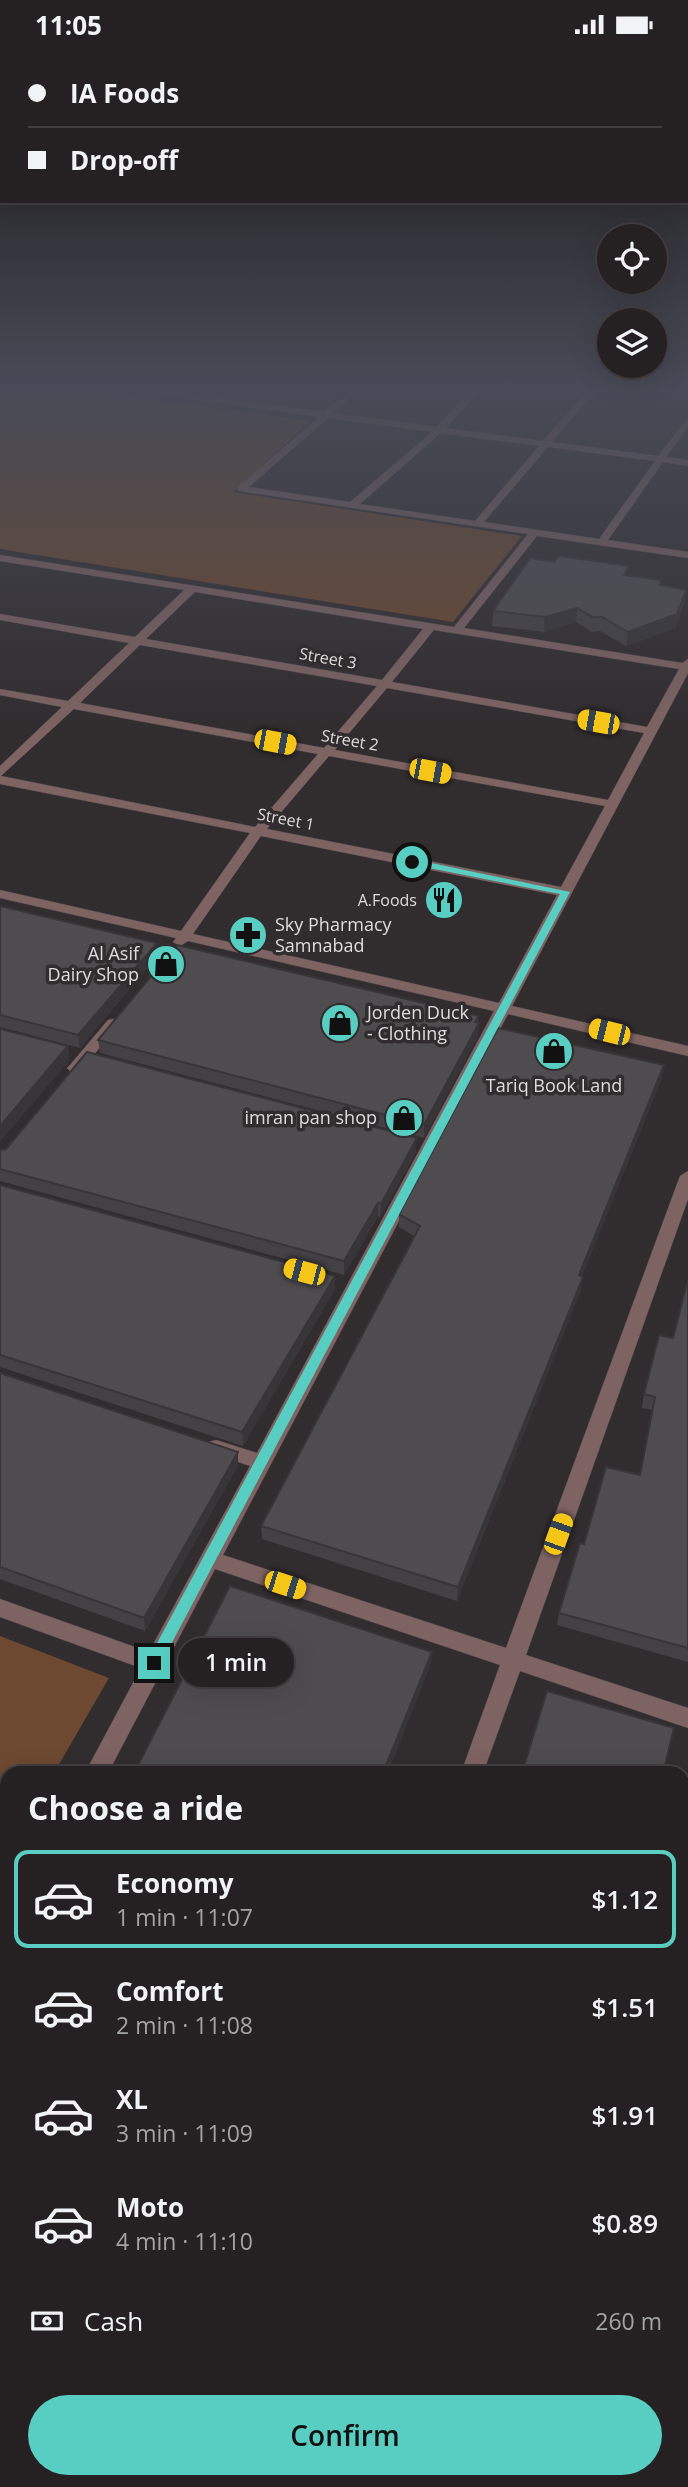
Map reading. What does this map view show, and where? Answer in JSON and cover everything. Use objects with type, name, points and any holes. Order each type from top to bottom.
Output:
[{"type":"street","points":[[354,504],[688,555]]},
{"type":"street","points":[[478,523],[495,504]]},
{"type":"street","points":[[602,541],[630,504]]},
{"type":"street","points":[[457,629],[535,531]]},
{"type":"street","points":[[0,558],[687,664],[679,696],[651,731],[503,1007],[423,1145],[349,1284],[262,1462],[100,1766]]},
{"type":"street","points":[[0,773],[193,588]]},
{"type":"street","name":"Street 3","points":[[0,617],[651,731]]},
{"type":"street","points":[[169,956],[186,936],[258,831],[385,684],[432,625]]},
{"type":"street","name":"Street 2","points":[[0,692],[612,804]]},
{"type":"street","name":"Street 1","points":[[0,781],[565,892]]},
{"type":"street","points":[[0,894],[688,1051]]},
{"type":"street","points":[[69,1076],[119,1016]]},
{"type":"street","points":[[474,1766],[688,1176]]},
{"type":"street","points":[[196,1440],[262,1462]]},
{"type":"street","points":[[209,1559],[688,1718]]},
{"type":"street","points":[[0,1608],[154,1663]]},
{"type":"shaded area","points":[[0,504],[310,504],[522,536],[453,622],[0,549]]},
{"type":"shaded area","points":[[0,1636],[109,1678],[58,1766],[0,1766]]},
{"type":"building","points":[[559,556],[629,566],[624,575],[661,580],[660,585],[686,590],[677,614],[628,632],[602,617],[593,617],[577,608],[545,617],[493,611],[530,558],[554,562]]},
{"type":"building","points":[[0,906],[157,943],[78,1035],[0,1015]]},
{"type":"building","points":[[177,945],[479,1016],[475,1022],[479,1023],[424,1125],[98,1040]]},
{"type":"building","points":[[498,1028],[664,1065],[579,1275],[583,1277],[458,1587],[261,1526],[420,1226],[399,1214]]},
{"type":"building","points":[[0,1029],[68,1046],[0,1126]]},
{"type":"building","points":[[87,1052],[417,1138],[381,1204],[378,1203],[344,1261],[0,1169],[0,1150],[6,1149]]},
{"type":"building","points":[[0,1185],[335,1276],[242,1432],[0,1355]]},
{"type":"building","points":[[688,1279],[688,1648],[559,1613],[580,1543],[584,1544],[606,1467],[640,1475],[655,1397],[644,1394],[659,1335],[673,1338]]},
{"type":"building","points":[[0,1373],[238,1452],[144,1618],[0,1567]]},
{"type":"building","points":[[230,1586],[432,1652],[386,1766],[138,1766]]},
{"type":"building","points":[[547,1691],[674,1728],[665,1766],[524,1766]]},
{"type":"place","name":"A.Foods","points":[[444,900]]},
{"type":"place","name":"Sky Pharmacy Samnabad","points":[[248,935]]},
{"type":"place","name":"Al Asif Dairy Shop","points":[[166,964]]},
{"type":"place","name":"Jorden Duck - Clothing","points":[[340,1023]]},
{"type":"place","name":"Tariq Book Land","points":[[554,1051]]},
{"type":"place","name":"imran pan shop","points":[[404,1118]]},
{"type":"route","points":[[154,1663],[565,892],[412,862]]}]
